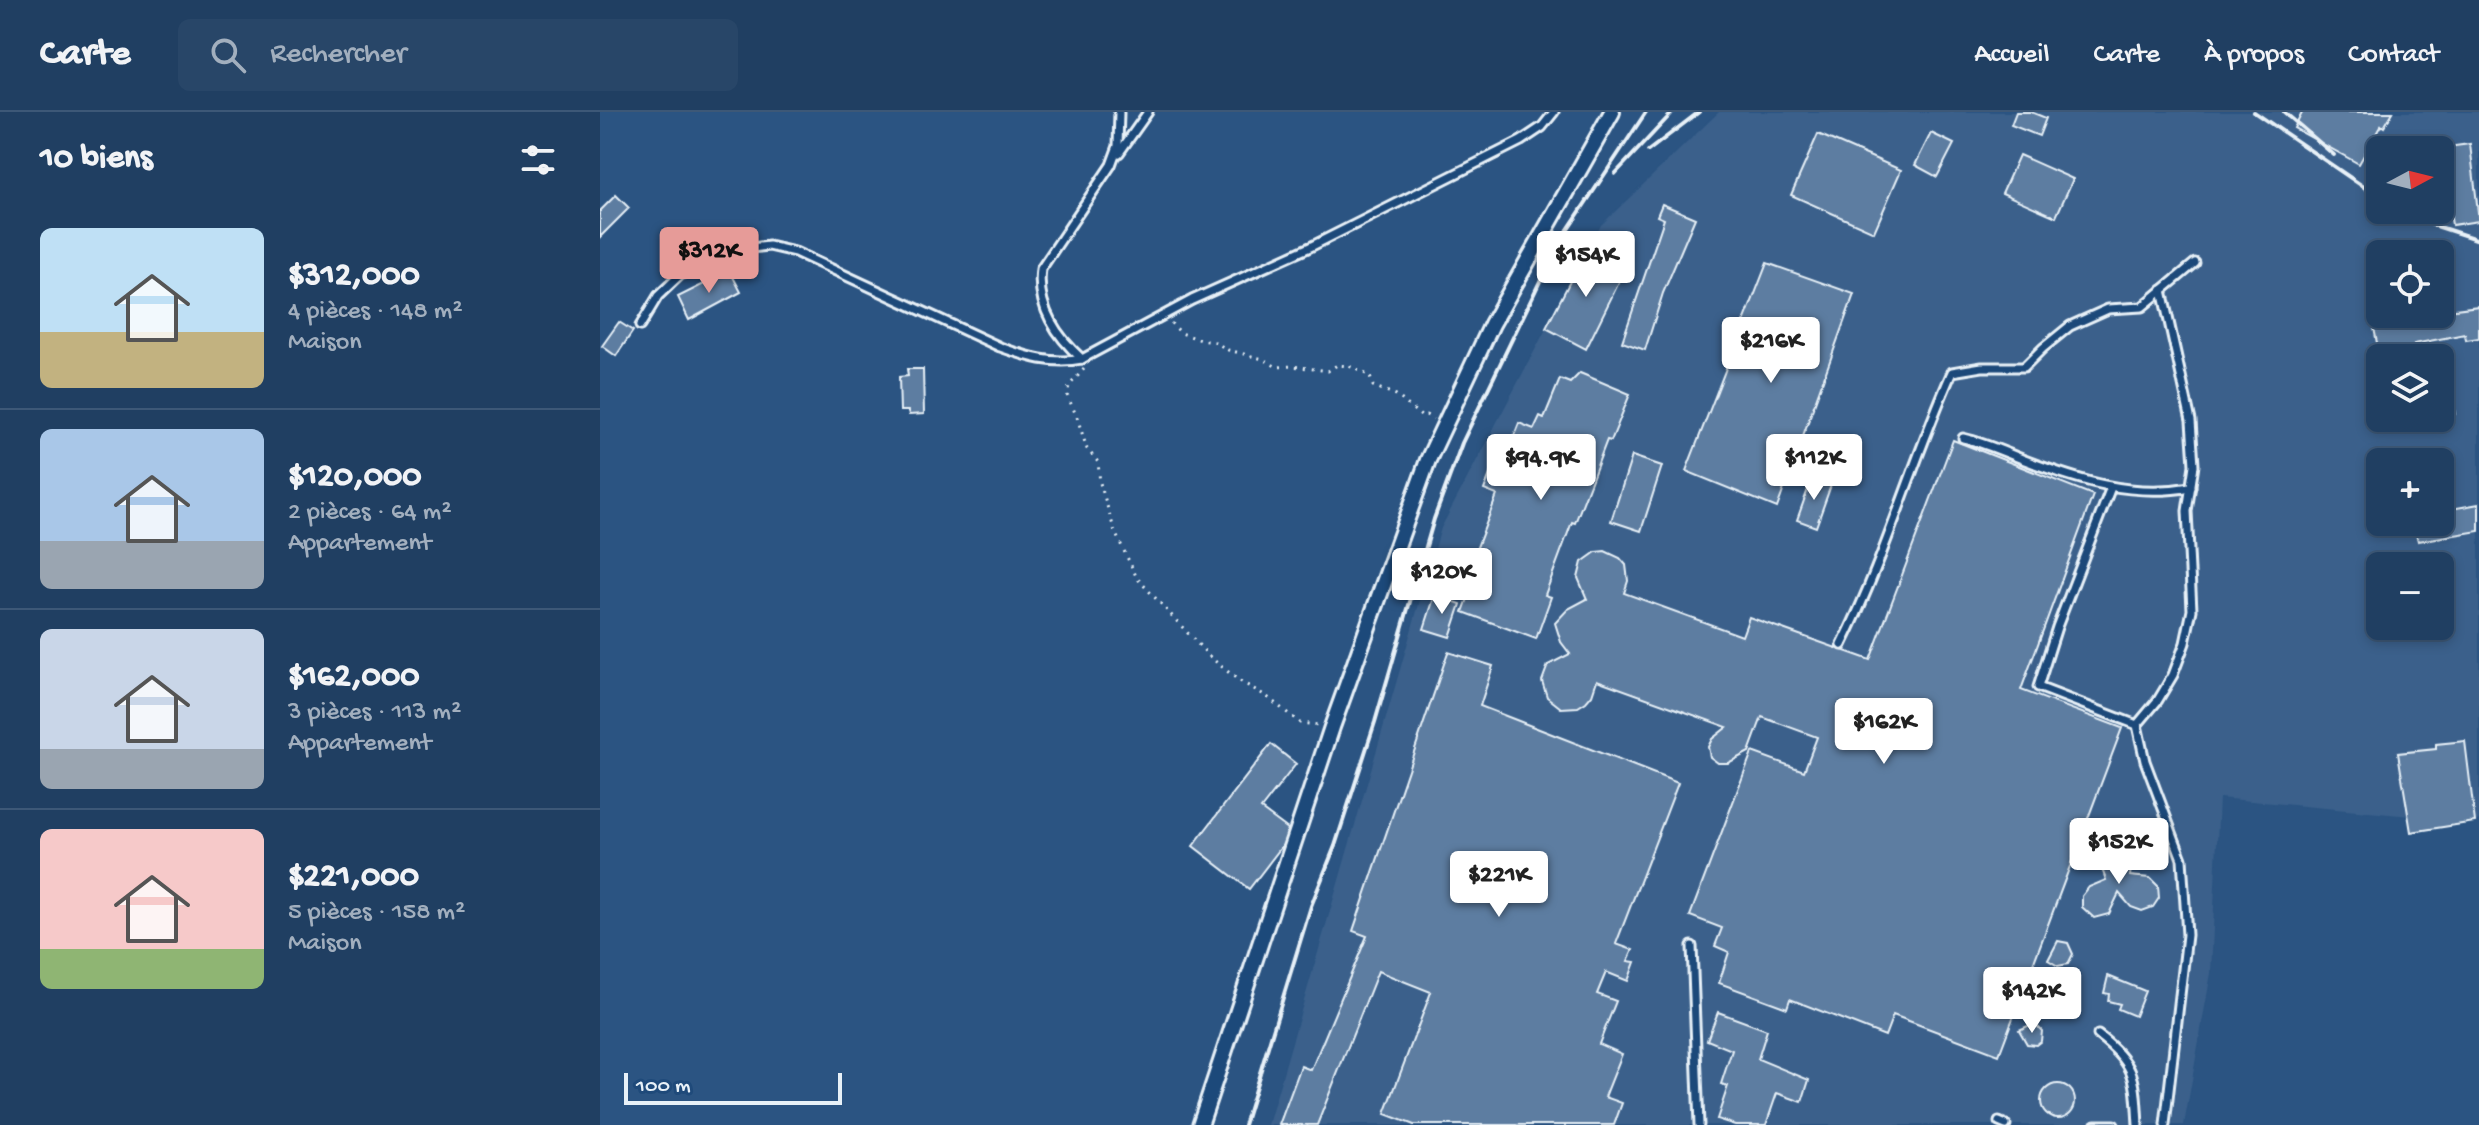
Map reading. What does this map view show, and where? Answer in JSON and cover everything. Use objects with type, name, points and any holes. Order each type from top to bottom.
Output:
[{"type":"street","points":[[1200,1125],[1332,727],[1428,460],[1492,324],[1612,112]]},
{"type":"lane","points":[[1111,165],[1118,146],[1119,112]]},
{"type":"lane","points":[[1082,359],[1062,341],[1044,307],[1039,284],[1041,269],[1148,112]]},
{"type":"lane","points":[[640,326],[658,296],[680,275],[742,249],[769,246],[795,252],[1000,347],[1036,360],[1066,362],[1082,359],[1192,300],[1310,247],[1521,141],[1542,127],[1554,112]]},
{"type":"lane","points":[[1842,645],[1875,573],[1922,442],[1952,372],[1982,367],[2024,367],[2070,326],[2108,309],[2142,307],[2195,263]]},
{"type":"lane","points":[[2137,725],[2158,700],[2173,675],[2185,643],[2192,610],[2187,511],[2194,465],[2191,421],[2162,290]]},
{"type":"lane","points":[[1963,438],[1989,444],[2088,483],[2163,492],[2191,487]]},
{"type":"lane","points":[[2111,487],[2057,627],[2038,687],[2137,725]]},
{"type":"lane","points":[[2137,725],[2145,761],[2182,859],[2187,935],[2165,1125]]},
{"type":"lane","points":[[1692,946],[1699,1125]]},
{"type":"lane","points":[[2098,1035],[2121,1053],[2135,1080],[2138,1125]]},
{"type":"lane","points":[[2095,1125],[2114,1125]]},
{"type":"path","points":[[1163,316],[1181,333],[1263,359],[1277,367],[1328,371],[1337,365],[1349,366],[1370,376],[1373,386],[1396,395],[1422,417],[1426,415],[1443,424]]},
{"type":"path","points":[[1099,351],[1069,386],[1067,395],[1087,449],[1098,462],[1100,483],[1115,532],[1137,578],[1209,656],[1238,680],[1266,696],[1300,723],[1332,727]]},
{"type":"shaded area","points":[[1719,112],[2479,112],[2479,820],[2219,798],[2211,973],[2184,1125],[1268,1125],[1441,528],[1601,225]]},
{"type":"building","points":[[2016,112],[2031,112],[2046,118],[2039,136],[2011,125]]},
{"type":"building","points":[[2302,112],[2393,112],[2375,136],[2366,136],[2366,152],[2359,164],[2294,128]]},
{"type":"building","points":[[1931,133],[1954,144],[1937,177],[1915,165]]},
{"type":"building","points":[[1818,134],[1901,170],[1874,232],[1791,195]]},
{"type":"building","points":[[2470,144],[2479,221],[2452,225],[2454,146]]},
{"type":"building","points":[[2019,155],[2073,179],[2056,217],[2002,193]]},
{"type":"building","points":[[616,195],[629,208],[600,237],[600,211]]},
{"type":"building","points":[[1662,204],[1695,218],[1663,293],[1645,350],[1622,342],[1664,219],[1657,216]]},
{"type":"building","points":[[1586,250],[1625,270],[1586,349],[1546,328]]},
{"type":"building","points":[[1767,263],[1854,294],[1777,508],[1686,471]]},
{"type":"building","points":[[730,271],[741,292],[689,320],[678,297]]},
{"type":"building","points":[[2479,306],[2479,338],[2466,340],[2465,334],[2414,344],[2377,344],[2374,328],[2454,328],[2454,309]]},
{"type":"building","points":[[619,322],[633,331],[616,356],[602,346]]},
{"type":"building","points":[[907,369],[923,369],[924,414],[909,415],[908,411],[900,411],[899,377],[908,376]]},
{"type":"building","points":[[1580,373],[1630,394],[1611,441],[1607,440],[1575,523],[1572,522],[1545,595],[1551,597],[1536,639],[1463,612],[1485,553],[1476,550],[1497,495],[1484,490],[1498,453],[1506,456],[1519,423],[1534,429],[1540,416],[1544,418],[1560,379],[1570,383]]},
{"type":"building","points":[[1953,440],[2093,495],[2021,690],[2122,728],[1999,1055],[1893,1015],[1885,1036],[1790,999],[1787,1008],[1719,983],[1729,952],[1715,946],[1722,928],[1690,916],[1752,752],[1804,771],[1817,737],[1762,717],[1749,752],[1728,763],[1718,763],[1710,757],[1708,747],[1712,739],[1727,727],[1597,680],[1586,702],[1578,707],[1561,708],[1547,697],[1542,681],[1548,665],[1570,654],[1561,642],[1555,623],[1568,609],[1587,599],[1578,578],[1582,562],[1596,552],[1605,551],[1620,558],[1626,565],[1628,581],[1624,593],[1742,636],[1749,617],[1870,660]]},
{"type":"building","points":[[1632,456],[1662,466],[1641,531],[1611,521]]},
{"type":"building","points":[[1812,478],[1831,485],[1816,527],[1797,520]]},
{"type":"building","points":[[2479,504],[2479,531],[2454,535],[2454,508]]},
{"type":"building","points":[[2417,536],[2448,536],[2418,541]]},
{"type":"building","points":[[1435,595],[1461,604],[1450,637],[1424,629]]},
{"type":"building","points":[[1448,652],[1493,666],[1480,706],[1678,783],[1616,944],[1633,950],[1628,961],[1635,962],[1628,981],[1606,972],[1597,994],[1616,1001],[1599,1044],[1622,1054],[1605,1097],[1622,1103],[1614,1125],[1414,1125],[1385,1114],[1431,992],[1378,971],[1317,1125],[1279,1125],[1301,1066],[1311,1070],[1367,936],[1353,931]]},
{"type":"building","points":[[2465,741],[2475,822],[2411,832],[2398,753],[2436,749],[2436,744]]},
{"type":"building","points":[[1271,744],[1296,764],[1261,809],[1288,829],[1282,846],[1249,889],[1193,846]]},
{"type":"building","points":[[2112,846],[2127,851],[2132,861],[2130,876],[2150,878],[2158,886],[2159,898],[2153,907],[2142,911],[2131,907],[2119,893],[2109,914],[2094,918],[2082,907],[2082,896],[2089,887],[2106,880],[2099,861],[2103,851]]},
{"type":"building","points":[[2058,941],[2068,943],[2073,954],[2068,964],[2058,966],[2048,960]]},
{"type":"building","points":[[2108,976],[2145,991],[2135,1016],[2118,1009],[2120,1004],[2108,1001],[2109,994],[2104,993]]},
{"type":"building","points":[[2047,984],[2057,987],[2059,993],[2058,1000],[2049,1004],[2041,1000],[2036,988]]},
{"type":"building","points":[[1718,1012],[1767,1030],[1758,1059],[1809,1080],[1802,1102],[1777,1093],[1766,1125],[1735,1125],[1717,1119],[1728,1086],[1721,1084],[1732,1050],[1707,1040]]},
{"type":"building","points":[[2030,1025],[2042,1031],[2041,1041],[2036,1045],[2027,1044],[2019,1030]]},
{"type":"building","points":[[2058,1084],[2070,1089],[2075,1101],[2070,1113],[2058,1118],[2046,1113],[2041,1101],[2046,1089]]},
{"type":"railway","points":[[1244,1125],[1311,906],[1335,846],[1375,722],[1434,519],[1462,443],[1557,246],[1646,112]]},
{"type":"railway","points":[[1615,174],[1673,112]]},
{"type":"railway","points":[[1648,151],[1699,112]]},
{"type":"railway","points":[[2254,112],[2366,188]]},
{"type":"railway","points":[[2284,112],[2334,155]]},
{"type":"railway","points":[[2430,224],[2479,240]]}]
